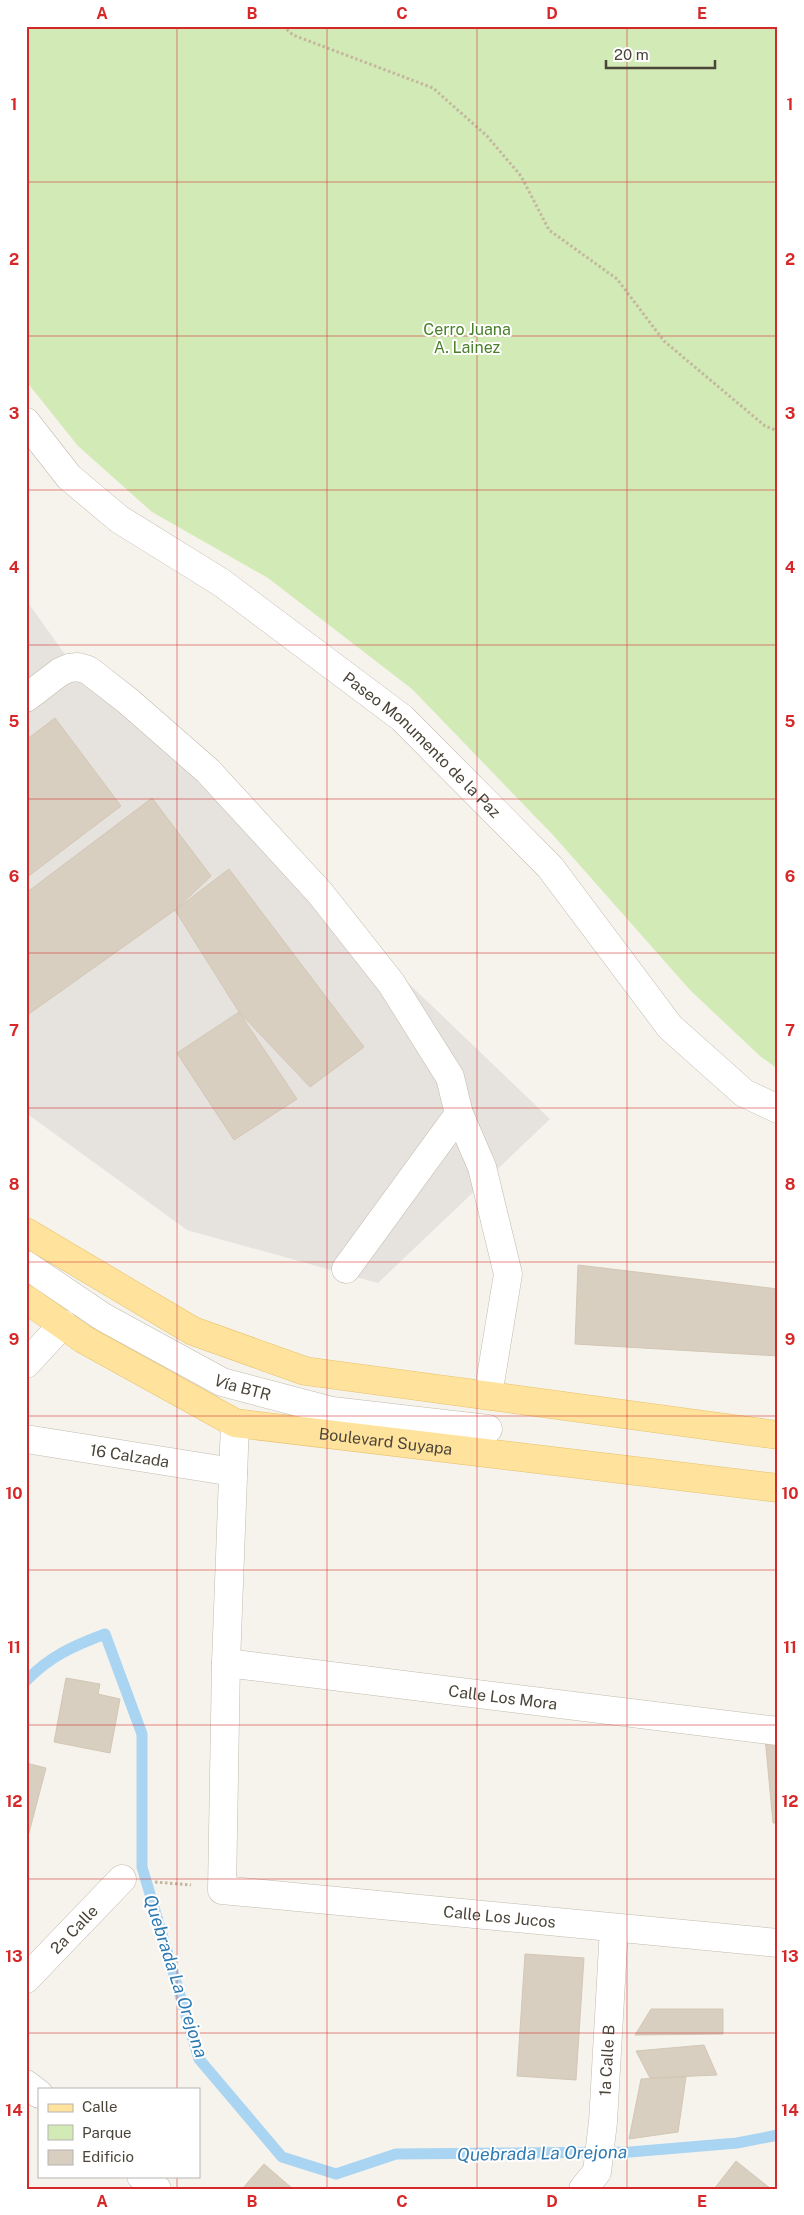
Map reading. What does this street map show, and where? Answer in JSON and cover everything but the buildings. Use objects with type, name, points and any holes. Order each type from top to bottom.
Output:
[{"type":"main road","points":[[26,1232],[193,1331],[305,1371],[778,1435]]},
{"type":"main road","name":"Boulevard Suyapa","points":[[26,1298],[83,1339],[235,1423],[778,1488]]},
{"type":"street","name":"Paseo Monumento de la Paz","points":[[26,422],[69,477],[119,519],[222,583],[402,718],[550,867],[670,1027],[744,1093],[778,1109]]},
{"type":"street","points":[[26,698],[60,672],[78,667],[88,670],[128,701],[208,771],[320,893],[392,983],[450,1077],[459,1114],[482,1167],[508,1274],[488,1395]]},
{"type":"street","points":[[346,1269],[459,1114]]},
{"type":"street","name":"Vía BTR","points":[[26,1265],[103,1317],[222,1382],[332,1412],[488,1429]]},
{"type":"street","points":[[26,1364],[63,1324]]},
{"type":"street","points":[[226,1664],[235,1423]]},
{"type":"street","name":"16 Calzada","points":[[26,1439],[233,1472]]},
{"type":"street","name":"Calle Los Mora","points":[[226,1664],[778,1731]]},
{"type":"street","name":"Calle Los Jucos","points":[[226,1664],[222,1890],[778,1943]]},
{"type":"street","name":"2a Calle","points":[[26,1979],[122,1879]]},
{"type":"street","name":"1a Calle B","points":[[590,2180],[603,2122],[614,1928]]},
{"type":"street","points":[[26,2084],[38,2093]]},
{"type":"street","points":[[143,2178],[157,2189]]},
{"type":"path","points":[[283,26],[292,35],[433,88],[487,136],[521,176],[549,230],[617,279],[664,341],[765,426],[778,431]]},
{"type":"path","points":[[122,1879],[194,1885]]},
{"type":"shaded area","points":[[26,600],[64,653],[550,1119],[378,1283],[187,1230],[26,1113]]},
{"type":"green space","name":"Cerro Juana A. Lainez","points":[[26,26],[778,26],[778,1069],[760,1056],[690,990],[553,835],[412,689],[268,578],[152,512],[78,446],[26,381]]},
{"type":"waterway","name":"Quebrada La Orejona","points":[[26,1681],[53,1658],[105,1634],[142,1734],[142,1867],[199,2059],[282,2157],[336,2174],[396,2154],[630,2152],[737,2143],[778,2135]]}]
